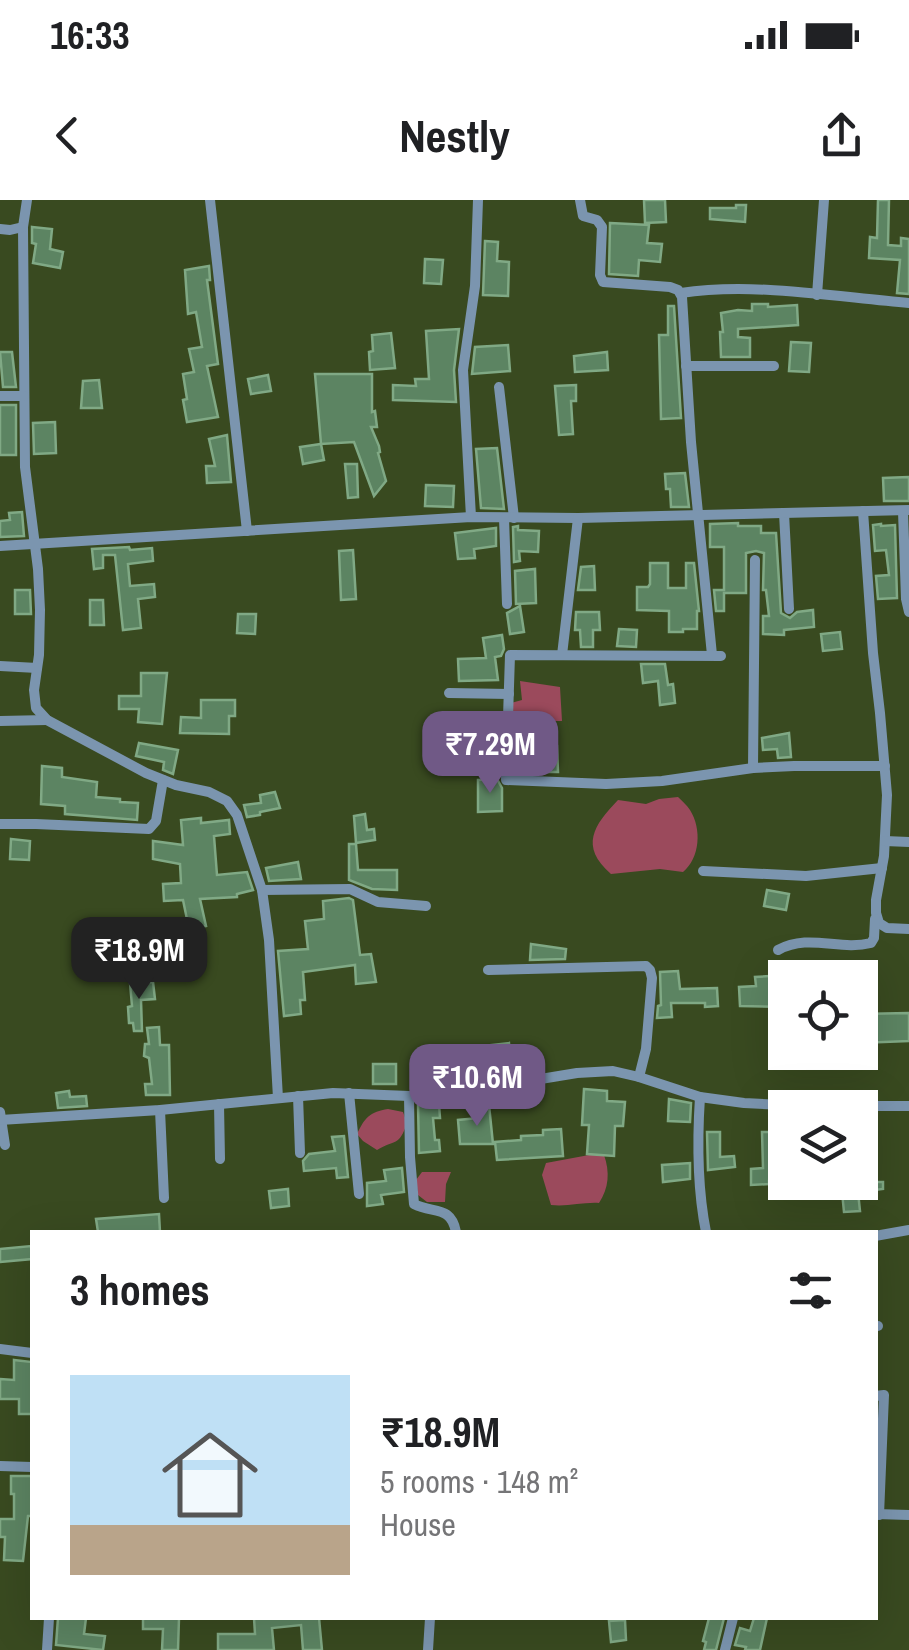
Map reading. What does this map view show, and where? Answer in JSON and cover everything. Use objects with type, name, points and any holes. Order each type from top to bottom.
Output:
[{"type":"street","points":[[26,200],[25,467],[40,610],[36,708],[47,720],[146,773],[228,800],[262,890],[269,940],[278,1098]]},
{"type":"street","points":[[210,200],[248,532]]},
{"type":"street","points":[[471,517],[463,370],[474,286],[478,200]]},
{"type":"street","points":[[580,200],[583,216],[602,226],[603,282],[670,287],[680,293],[724,290],[909,304]]},
{"type":"street","points":[[817,295],[824,200]]},
{"type":"street","points":[[0,229],[23,226]]},
{"type":"street","points":[[680,293],[699,515],[717,656],[510,655],[506,780],[606,784],[753,768],[885,766]]},
{"type":"street","points":[[686,366],[774,366]]},
{"type":"street","points":[[499,387],[508,518],[506,604]]},
{"type":"street","points":[[0,396],[24,396]]},
{"type":"street","points":[[0,546],[471,517],[906,510],[909,612]]},
{"type":"street","points":[[778,950],[798,942],[858,946],[874,938],[887,824],[863,512]]},
{"type":"street","points":[[784,514],[789,608]]},
{"type":"street","points":[[562,655],[578,518]]},
{"type":"street","points":[[753,768],[755,560]]},
{"type":"street","points":[[0,666],[37,668]]},
{"type":"street","points":[[449,692],[509,694]]},
{"type":"street","points":[[0,720],[47,720]]},
{"type":"street","points":[[0,824],[149,829],[156,821],[163,780]]},
{"type":"street","points":[[886,841],[909,842]]},
{"type":"street","points":[[704,871],[806,876],[882,868]]},
{"type":"street","points":[[262,890],[350,889],[378,902],[426,906]]},
{"type":"street","points":[[876,913],[887,928],[909,929]]},
{"type":"street","points":[[488,970],[646,966],[652,978],[646,1049],[639,1077]]},
{"type":"street","points":[[1,1120],[349,1093],[450,1094],[577,1073],[613,1071],[700,1097],[744,1104],[909,1106]]},
{"type":"street","points":[[349,1093],[359,1194]]},
{"type":"street","points":[[298,1096],[300,1153]]},
{"type":"street","points":[[410,1096],[414,1204],[451,1217],[455,1230]]},
{"type":"street","points":[[700,1097],[697,1154],[706,1230]]},
{"type":"street","points":[[219,1104],[220,1159]]},
{"type":"street","points":[[160,1110],[164,1198]]},
{"type":"street","points":[[0,1112],[5,1145]]},
{"type":"street","points":[[878,1235],[909,1230]]},
{"type":"street","points":[[0,1349],[30,1353]]},
{"type":"street","points":[[878,1396],[884,1395],[878,1497]]},
{"type":"street","points":[[0,1466],[30,1467]]},
{"type":"street","points":[[878,1514],[909,1515]]},
{"type":"street","points":[[47,1650],[48,1620]]},
{"type":"street","points":[[428,1650],[430,1620]]},
{"type":"street","points":[[725,1650],[732,1620]]},
{"type":"shaded area","points":[[520,681],[560,687],[562,721],[511,721],[511,703],[522,700]]},
{"type":"shaded area","points":[[678,797],[690,810],[696,826],[696,851],[683,872],[660,869],[611,874],[601,864],[595,854],[594,836],[618,800],[646,804]]},
{"type":"shaded area","points":[[388,1109],[403,1112],[407,1123],[399,1139],[377,1150],[357,1134],[369,1116]]},
{"type":"shaded area","points":[[604,1155],[606,1161],[607,1186],[599,1203],[551,1205],[542,1175],[546,1163]]},
{"type":"shaded area","points":[[422,1172],[451,1172],[445,1202],[427,1202],[418,1195],[416,1180]]},
{"type":"building","points":[[644,200],[665,200],[666,222],[645,223]]},
{"type":"building","points":[[878,200],[889,200],[888,245],[901,246],[901,238],[909,239],[909,294],[897,293],[900,260],[869,258],[870,237],[877,238]]},
{"type":"building","points":[[746,205],[745,222],[710,219],[710,208]]},
{"type":"building","points":[[610,223],[649,225],[647,243],[662,244],[660,262],[639,260],[638,276],[609,274]]},
{"type":"building","points":[[32,227],[52,229],[50,249],[63,252],[60,268],[33,263],[36,244],[32,243]]},
{"type":"building","points":[[485,241],[498,242],[497,261],[509,262],[508,296],[483,295]]},
{"type":"building","points":[[425,259],[443,260],[441,284],[424,283]]},
{"type":"building","points":[[209,266],[207,280],[218,364],[207,366],[218,417],[187,422],[183,374],[194,372],[189,349],[202,347],[196,312],[188,314],[185,270]]},
{"type":"building","points":[[752,304],[797,305],[798,325],[738,329],[738,337],[750,338],[750,357],[721,357],[721,313],[752,311]]},
{"type":"building","points":[[668,306],[674,306],[681,418],[661,419],[659,335],[668,335]]},
{"type":"building","points":[[459,329],[454,370],[456,402],[393,400],[393,385],[416,386],[415,379],[429,379],[426,331]]},
{"type":"building","points":[[391,333],[395,368],[370,370],[372,335]]},
{"type":"building","points":[[791,342],[811,343],[809,372],[789,371]]},
{"type":"building","points":[[508,345],[510,371],[472,374],[475,347]]},
{"type":"building","points":[[0,352],[12,352],[16,387],[3,387]]},
{"type":"building","points":[[607,352],[608,370],[575,372],[574,356]]},
{"type":"building","points":[[315,374],[372,374],[372,412],[375,411],[377,427],[371,427],[386,481],[374,496],[354,442],[321,444]]},
{"type":"building","points":[[268,375],[271,391],[251,394],[248,379]]},
{"type":"building","points":[[99,380],[102,408],[81,408],[83,381]]},
{"type":"building","points":[[576,385],[576,401],[571,401],[573,434],[559,435],[555,386]]},
{"type":"building","points":[[0,405],[16,405],[16,455],[0,455]]},
{"type":"building","points":[[55,422],[56,453],[34,454],[33,423]]},
{"type":"building","points":[[227,435],[231,482],[207,483],[206,466],[215,466],[209,439]]},
{"type":"building","points":[[321,444],[324,460],[303,464],[300,447]]},
{"type":"building","points":[[497,448],[504,509],[481,508],[476,449]]},
{"type":"building","points":[[345,464],[357,464],[358,497],[348,498]]},
{"type":"building","points":[[685,473],[689,507],[671,507],[665,474]]},
{"type":"building","points":[[909,477],[909,501],[884,501],[883,478]]},
{"type":"building","points":[[426,485],[454,486],[453,507],[425,506]]},
{"type":"building","points":[[22,512],[24,536],[0,537],[0,521],[10,520],[9,513]]},
{"type":"building","points":[[710,524],[761,526],[761,533],[776,533],[781,613],[790,618],[797,612],[813,610],[814,627],[784,630],[784,635],[763,634],[763,616],[769,616],[763,590],[764,553],[756,551],[746,553],[746,593],[724,593],[724,611],[716,611],[714,590],[724,590],[724,547],[710,547]]},
{"type":"building","points":[[873,525],[895,525],[897,598],[878,599],[876,576],[889,575],[886,550],[875,551]]},
{"type":"building","points":[[518,526],[518,530],[539,531],[538,552],[519,551],[520,561],[514,562],[513,527]]},
{"type":"building","points":[[496,528],[496,546],[474,549],[475,558],[458,559],[455,533]]},
{"type":"building","points":[[152,548],[153,561],[128,564],[130,586],[154,584],[155,597],[138,599],[141,628],[123,630],[115,555],[103,555],[103,568],[94,569],[92,549]]},
{"type":"building","points":[[353,550],[356,599],[341,600],[339,551]]},
{"type":"building","points":[[650,563],[668,563],[668,588],[686,588],[686,563],[694,563],[697,629],[669,632],[669,611],[637,610],[637,587],[650,584]]},
{"type":"building","points":[[594,566],[595,590],[578,590],[581,567]]},
{"type":"building","points":[[535,569],[536,603],[516,604],[515,571]]},
{"type":"building","points":[[15,590],[30,590],[31,614],[15,614]]},
{"type":"building","points":[[90,600],[103,600],[104,625],[90,625]]},
{"type":"building","points":[[520,606],[524,632],[510,634],[507,613]]},
{"type":"building","points":[[576,612],[599,612],[600,630],[593,630],[593,647],[581,647],[580,630],[575,630]]},
{"type":"building","points":[[238,614],[256,614],[255,634],[237,633]]},
{"type":"building","points":[[619,629],[637,630],[636,647],[617,646]]},
{"type":"building","points":[[840,632],[842,649],[823,651],[821,634]]},
{"type":"building","points":[[502,635],[504,649],[501,656],[495,657],[498,680],[459,681],[458,659],[486,658],[483,638]]},
{"type":"building","points":[[641,664],[665,664],[675,703],[660,705],[658,681],[643,683]]},
{"type":"building","points":[[141,673],[167,673],[162,724],[138,722],[139,709],[119,709],[119,696],[141,696]]},
{"type":"building","points":[[201,700],[235,700],[235,716],[229,716],[229,734],[180,733],[181,717],[201,718]]},
{"type":"building","points":[[789,733],[791,757],[778,758],[777,749],[763,750],[762,738]]},
{"type":"building","points":[[139,743],[178,750],[173,774],[163,770],[164,762],[136,756]]},
{"type":"building","points":[[557,746],[558,772],[535,772],[535,747]]},
{"type":"building","points":[[42,766],[62,768],[62,777],[97,782],[96,797],[138,803],[137,820],[65,814],[65,806],[41,804]]},
{"type":"building","points":[[497,779],[502,788],[502,811],[478,812],[478,780]]},
{"type":"building","points":[[275,792],[280,808],[247,817],[244,805],[261,803],[260,795]]},
{"type":"building","points":[[365,814],[367,830],[374,829],[375,840],[356,843],[354,816]]},
{"type":"building","points":[[201,818],[201,823],[229,820],[230,834],[214,836],[217,875],[247,872],[253,890],[237,897],[200,899],[206,926],[189,929],[183,900],[164,901],[163,884],[181,883],[180,864],[153,859],[153,841],[183,845],[181,820]]},
{"type":"building","points":[[11,839],[30,841],[29,860],[10,859]]},
{"type":"building","points":[[349,844],[356,844],[358,870],[397,870],[397,890],[372,889],[349,880]]},
{"type":"building","points":[[298,862],[301,879],[269,881],[266,868]]},
{"type":"building","points":[[767,890],[789,894],[786,910],[764,906]]},
{"type":"building","points":[[353,900],[360,955],[371,954],[376,982],[356,984],[355,965],[303,972],[305,1000],[300,1000],[301,1014],[284,1016],[278,951],[308,949],[305,921],[324,919],[323,901]]},
{"type":"building","points":[[531,944],[566,949],[565,959],[530,960]]},
{"type":"building","points":[[678,971],[680,989],[717,988],[718,1006],[671,1003],[672,1017],[657,1018],[661,1005],[660,972]]},
{"type":"building","points":[[755,977],[768,977],[768,1007],[740,1006],[739,987],[756,986]]},
{"type":"building","points":[[153,982],[155,999],[141,1000],[142,1031],[134,1031],[133,1023],[129,1023],[130,983]]},
{"type":"building","points":[[909,1013],[909,1041],[878,1042],[878,1014]]},
{"type":"building","points":[[159,1027],[160,1045],[169,1045],[170,1095],[146,1095],[145,1084],[152,1084],[149,1058],[144,1056],[145,1044],[149,1044],[147,1028]]},
{"type":"building","points":[[509,1043],[512,1075],[467,1079],[466,1063],[493,1061],[491,1045]]},
{"type":"building","points":[[373,1064],[396,1064],[396,1084],[373,1084]]},
{"type":"building","points":[[584,1089],[607,1091],[607,1101],[625,1102],[623,1126],[615,1126],[614,1156],[587,1154],[589,1125],[582,1125]]},
{"type":"building","points":[[69,1091],[70,1097],[86,1096],[87,1106],[58,1108],[56,1093]]},
{"type":"building","points":[[669,1099],[691,1103],[690,1122],[668,1121]]},
{"type":"building","points":[[418,1104],[439,1104],[440,1118],[433,1118],[440,1151],[419,1153]]},
{"type":"building","points":[[489,1105],[493,1144],[460,1144],[458,1120],[479,1118],[477,1107]]},
{"type":"building","points":[[561,1129],[563,1156],[497,1160],[495,1142],[521,1140],[521,1136]]},
{"type":"building","points":[[707,1132],[720,1132],[720,1157],[734,1156],[735,1167],[708,1170]]},
{"type":"building","points":[[762,1132],[768,1132],[768,1184],[751,1185],[751,1169],[763,1168]]},
{"type":"building","points":[[344,1136],[348,1177],[337,1178],[336,1168],[304,1171],[303,1161],[309,1154],[335,1151],[332,1137]]},
{"type":"building","points":[[690,1163],[690,1179],[663,1182],[662,1165]]},
{"type":"building","points":[[402,1168],[404,1192],[381,1195],[383,1204],[367,1206],[367,1183],[386,1181],[384,1170]]},
{"type":"building","points":[[288,1189],[289,1206],[271,1208],[269,1191]]},
{"type":"building","points":[[843,1200],[859,1200],[860,1211],[844,1212]]},
{"type":"building","points":[[159,1214],[160,1230],[98,1230],[96,1219]]},
{"type":"building","points":[[30,1246],[30,1259],[0,1262],[0,1249]]},
{"type":"building","points":[[14,1360],[30,1362],[30,1414],[19,1414],[19,1399],[0,1399],[0,1379],[14,1380]]},
{"type":"building","points":[[11,1476],[30,1476],[30,1516],[23,1561],[4,1560],[5,1537],[0,1537],[0,1519],[14,1519]]},
{"type":"building","points":[[58,1620],[86,1620],[84,1634],[105,1636],[103,1650],[56,1645]]},
{"type":"building","points":[[143,1620],[179,1620],[178,1650],[162,1650],[163,1629],[143,1629]]},
{"type":"building","points":[[254,1620],[319,1620],[322,1650],[303,1650],[301,1625],[272,1628],[274,1650],[218,1650],[218,1634],[255,1634]]},
{"type":"building","points":[[625,1620],[626,1640],[611,1642],[609,1621]]},
{"type":"building","points":[[708,1620],[724,1620],[716,1650],[704,1650]]},
{"type":"building","points":[[753,1620],[767,1620],[760,1650],[735,1645],[740,1628],[750,1631]]}]
